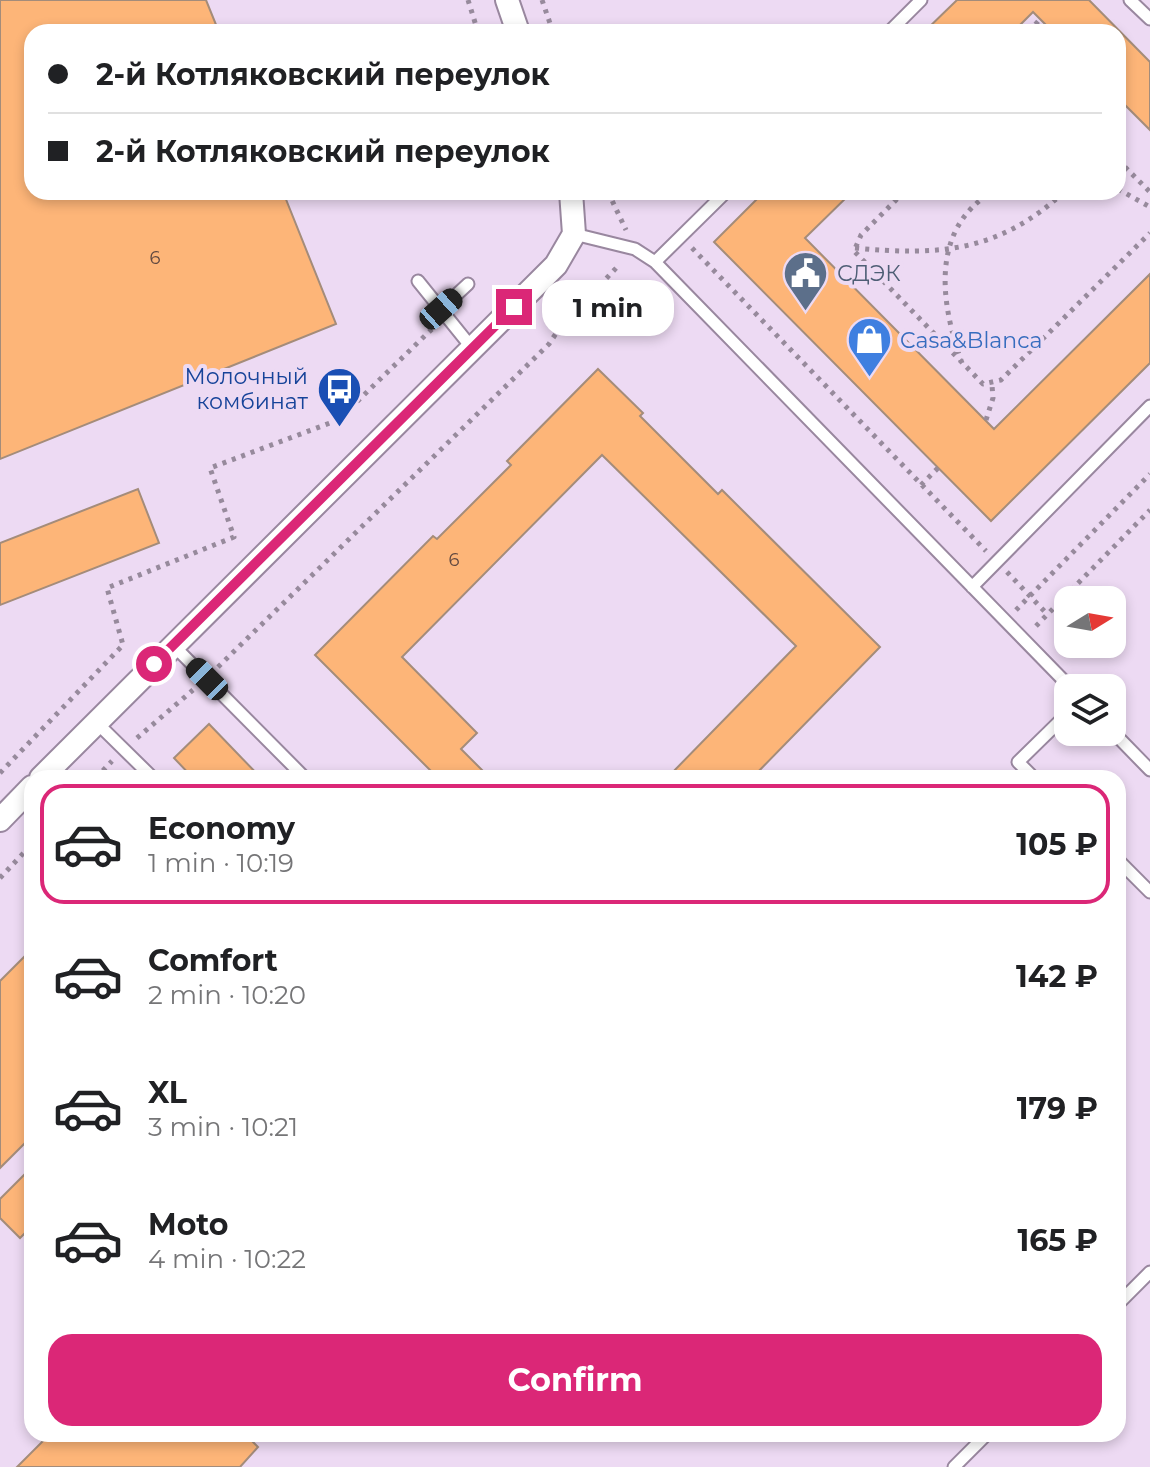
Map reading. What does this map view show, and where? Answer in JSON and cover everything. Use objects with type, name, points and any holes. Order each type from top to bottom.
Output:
[{"type":"street","points":[[507,0],[515,24]]},
{"type":"street","points":[[49,770],[556,265],[574,234],[572,200]]},
{"type":"street","points":[[0,820],[24,795]]},
{"type":"lane","points":[[897,24],[921,0]]},
{"type":"lane","points":[[1130,0],[1150,19]]},
{"type":"lane","points":[[655,262],[718,200]]},
{"type":"lane","points":[[574,234],[635,249],[655,262],[1057,674]]},
{"type":"lane","points":[[418,281],[472,348]]},
{"type":"lane","points":[[443,312],[468,284]]},
{"type":"lane","points":[[972,587],[1150,406]]},
{"type":"lane","points":[[173,645],[297,770]]},
{"type":"lane","points":[[96,722],[145,770]]},
{"type":"lane","points":[[1026,770],[1018,762],[1054,727]]},
{"type":"lane","points":[[1126,745],[1150,770]]},
{"type":"lane","points":[[1126,868],[1150,892]]},
{"type":"lane","points":[[1126,1296],[1150,1272]]},
{"type":"lane","points":[[954,1467],[979,1442]]},
{"type":"path","points":[[468,0],[476,24]]},
{"type":"path","points":[[542,0],[550,24]]},
{"type":"path","points":[[1036,24],[1040,19]]},
{"type":"path","points":[[1126,168],[1150,192]]},
{"type":"path","points":[[1126,194],[1150,207]]},
{"type":"path","points":[[104,770],[207,679],[549,344],[561,326],[635,249],[612,200]]},
{"type":"path","points":[[896,200],[861,235],[855,248],[860,260],[963,367],[983,384],[992,385]]},
{"type":"path","points":[[963,367],[945,302],[943,272],[948,250],[962,219],[983,200]]},
{"type":"path","points":[[855,248],[925,253],[948,250],[1001,236],[1054,200]]},
{"type":"path","points":[[992,385],[1150,233]]},
{"type":"path","points":[[681,236],[1048,615],[1150,510]]},
{"type":"path","points":[[0,773],[123,645],[107,588],[234,537],[210,468],[338,420],[443,312]]},
{"type":"path","points":[[986,420],[993,398],[992,385]]},
{"type":"path","points":[[921,485],[938,468]]},
{"type":"path","points":[[1006,622],[1150,474]]},
{"type":"path","points":[[0,878],[24,852]]},
{"type":"building","points":[[0,0],[206,0],[216,24],[24,24],[24,200],[286,200],[336,324],[0,459]]},
{"type":"building","points":[[957,0],[1089,0],[1113,24],[1045,24],[1033,12],[1021,24],[932,24]]},
{"type":"building","points":[[1126,38],[1150,62],[1150,130],[1126,106]]},
{"type":"building","points":[[756,200],[844,200],[805,238],[994,429],[1150,274],[1150,363],[991,521],[714,242]]},
{"type":"building","points":[[598,369],[718,494],[722,490],[880,647],[760,770],[675,770],[796,646],[602,455],[402,657],[477,733],[461,749],[482,770],[430,770],[315,655],[433,536],[437,539],[511,465],[507,461]]},
{"type":"building","points":[[138,489],[159,543],[0,605],[0,543]]},
{"type":"building","points":[[209,724],[253,770],[185,770],[174,758]]},
{"type":"building","points":[[24,957],[24,1144],[0,1168],[0,981]]},
{"type":"building","points":[[24,1175],[24,1234],[20,1238],[0,1218],[0,1199]]},
{"type":"building","points":[[42,1442],[253,1442],[258,1447],[240,1467],[17,1467]]},
{"type":"place","name":"СДЭК","points":[[806,312]]},
{"type":"place","name":"Casa&Blanca","points":[[869,379]]},
{"type":"place","name":"Молочный комбинат","points":[[339,428]]},
{"type":"route","points":[[154,664],[514,307]]}]
